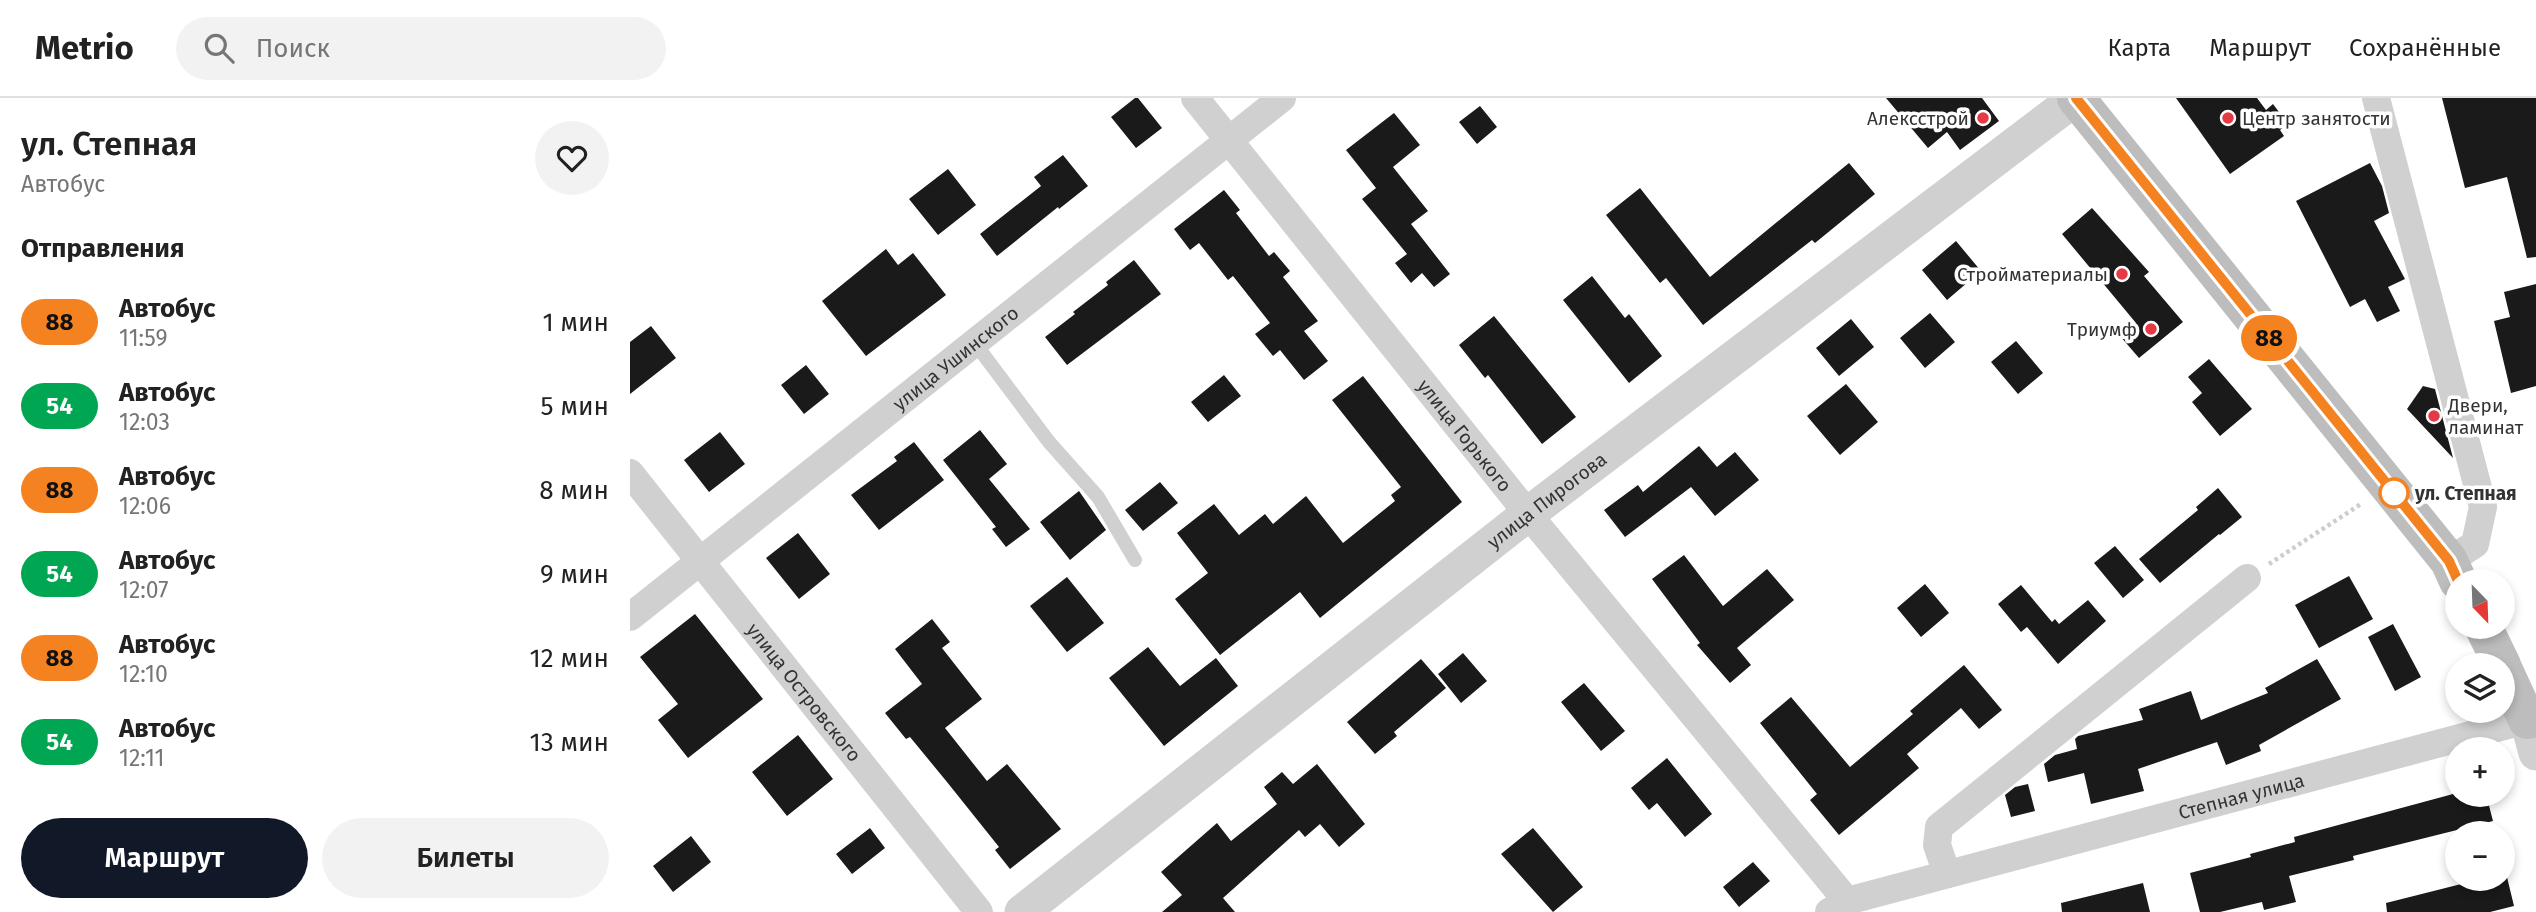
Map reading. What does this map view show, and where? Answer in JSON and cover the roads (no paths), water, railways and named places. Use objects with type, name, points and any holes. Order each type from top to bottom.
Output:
[{"type":"main road","points":[[2076,98],[2385,482],[2451,569]]},
{"type":"main road","points":[[2515,693],[2533,731]]},
{"type":"street","name":"улица Горького","points":[[1195,98],[1838,906]]},
{"type":"street","name":"улица Ушинского","points":[[630,617],[1282,98]]},
{"type":"street","name":"улица Пирогова","points":[[1022,912],[1528,514],[2076,98]]},
{"type":"street","points":[[2376,98],[2483,507],[2475,544],[2455,569]]},
{"type":"street","name":"улица Островского","points":[[630,473],[979,912]]},
{"type":"street","points":[[1947,874],[1937,845],[1939,827],[2247,578]]},
{"type":"street","name":"Степная улица","points":[[1838,906],[1947,874],[2533,731]]},
{"type":"lane","points":[[974,342],[1049,442],[1098,497],[1135,559]]},
{"type":"place","name":"Алексстрой","points":[[1983,118]]},
{"type":"place","name":"Центр занятости","points":[[2228,118]]},
{"type":"place","name":"Стройматериалы","points":[[2122,274]]},
{"type":"place","name":"Триумф","points":[[2151,329]]},
{"type":"place","name":"Двери, ламинат","points":[[2434,416]]},
{"type":"place","name":"ул. Степная","points":[[2394,493]]}]
